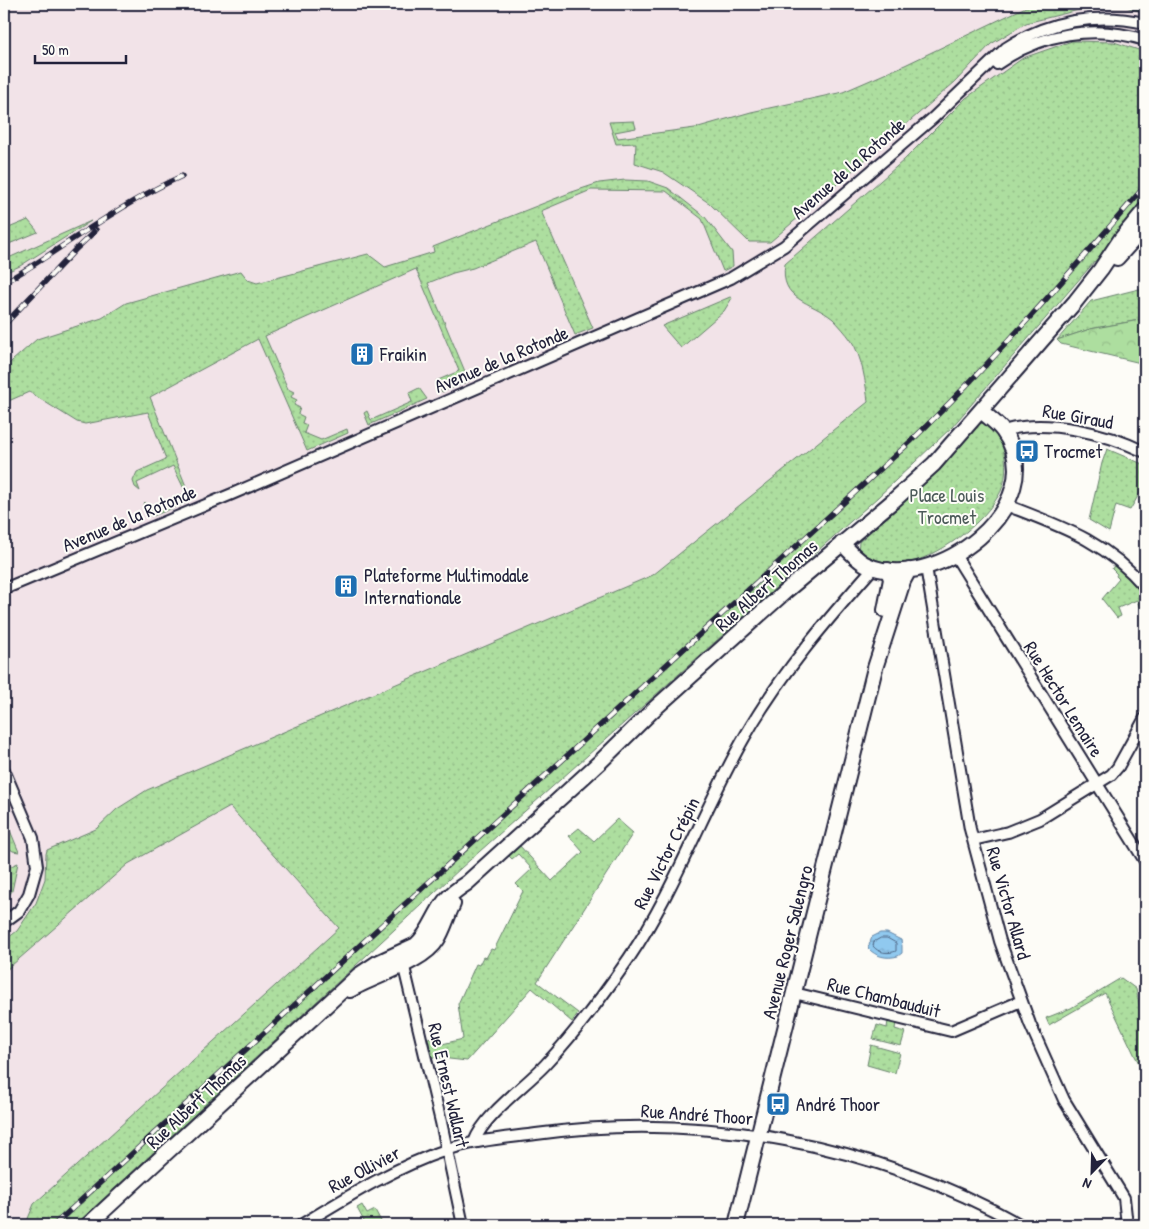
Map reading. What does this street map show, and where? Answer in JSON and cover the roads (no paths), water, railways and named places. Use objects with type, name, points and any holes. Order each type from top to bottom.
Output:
[{"type":"street","name":"Avenue de la Rotonde","points":[[4,589],[232,494],[731,278],[784,246],[966,87],[1006,48],[1025,36],[1038,30],[1069,22],[1092,19],[1125,19],[1145,23]]},
{"type":"street","name":"Avenue de la Rotonde","points":[[966,87],[1004,59],[1026,47],[1048,39],[1090,32],[1119,34],[1145,40]]},
{"type":"street","name":"Rue Albert Thomas","points":[[1075,302],[1101,269],[1121,239],[1145,210]]},
{"type":"street","name":"Rue Albert Thomas","points":[[88,1225],[364,970],[402,958],[421,941],[446,901],[457,890],[467,883],[601,761],[653,710],[787,590],[917,480],[951,445],[1075,302],[1145,227]]},
{"type":"street","points":[[842,544],[860,561],[881,569],[909,570],[926,567],[955,555],[993,523],[1006,505],[1014,483],[1015,461],[1013,452],[1003,432],[981,410]]},
{"type":"street","name":"Rue Giraud","points":[[1003,432],[1031,426],[1068,429],[1116,440],[1145,452]]},
{"type":"street","points":[[1006,505],[1062,526],[1088,539],[1120,562],[1145,587]]},
{"type":"street","name":"Rue Hector Lemaire","points":[[955,555],[1145,861]]},
{"type":"street","name":"Rue Victor Allard","points":[[926,567],[963,788],[973,840],[992,914],[1021,1001],[1036,1039],[1064,1100],[1124,1198],[1127,1225]]},
{"type":"street","name":"Avenue Roger Salengro","points":[[875,668],[891,579],[881,569]]},
{"type":"street","name":"Rue Victor Crépin","points":[[474,1142],[486,1122],[535,1075],[568,1039],[594,1007],[629,958],[653,919],[752,724],[795,662],[881,569]]},
{"type":"street","name":"Avenue Roger Salengro","points":[[736,1225],[875,668],[903,581],[909,570]]},
{"type":"street","points":[[973,840],[1008,832],[1034,822],[1055,811],[1115,772],[1145,718]]},
{"type":"street","points":[[4,770],[33,838],[37,866],[29,894],[19,910],[4,922]]},
{"type":"street","name":"Rue Ernest Wallart","points":[[402,958],[464,1225]]},
{"type":"street","name":"Rue Chambauduit","points":[[794,993],[951,1030],[1021,1001]]},
{"type":"street","name":"Rue André Thoor","points":[[446,1150],[474,1142],[570,1130],[641,1126],[702,1128],[758,1135],[826,1150],[897,1170],[951,1190],[1021,1225]]},
{"type":"street","name":"Rue Ollivier","points":[[301,1225],[358,1191],[446,1150]]},
{"type":"water","points":[[880,933],[887,933],[901,940],[902,953],[898,956],[886,957],[871,951],[868,948],[872,937]]},
{"type":"railway","points":[[4,282],[33,266],[129,204],[182,176]]},
{"type":"railway","points":[[54,1225],[910,442],[1001,349],[1145,186]]},
{"type":"railway","points":[[4,325],[96,230]]},
{"type":"place","name":"Fraikin","points":[[362,354]]},
{"type":"place","name":"Trocmet","points":[[1027,451]]},
{"type":"place","name":"Plateforme Multimodale Internationale","points":[[346,586]]},
{"type":"place","name":"André Thoor","points":[[778,1104]]},
{"type":"park label","name":"Place Louis Trocmet","points":[[947,506]]}]
